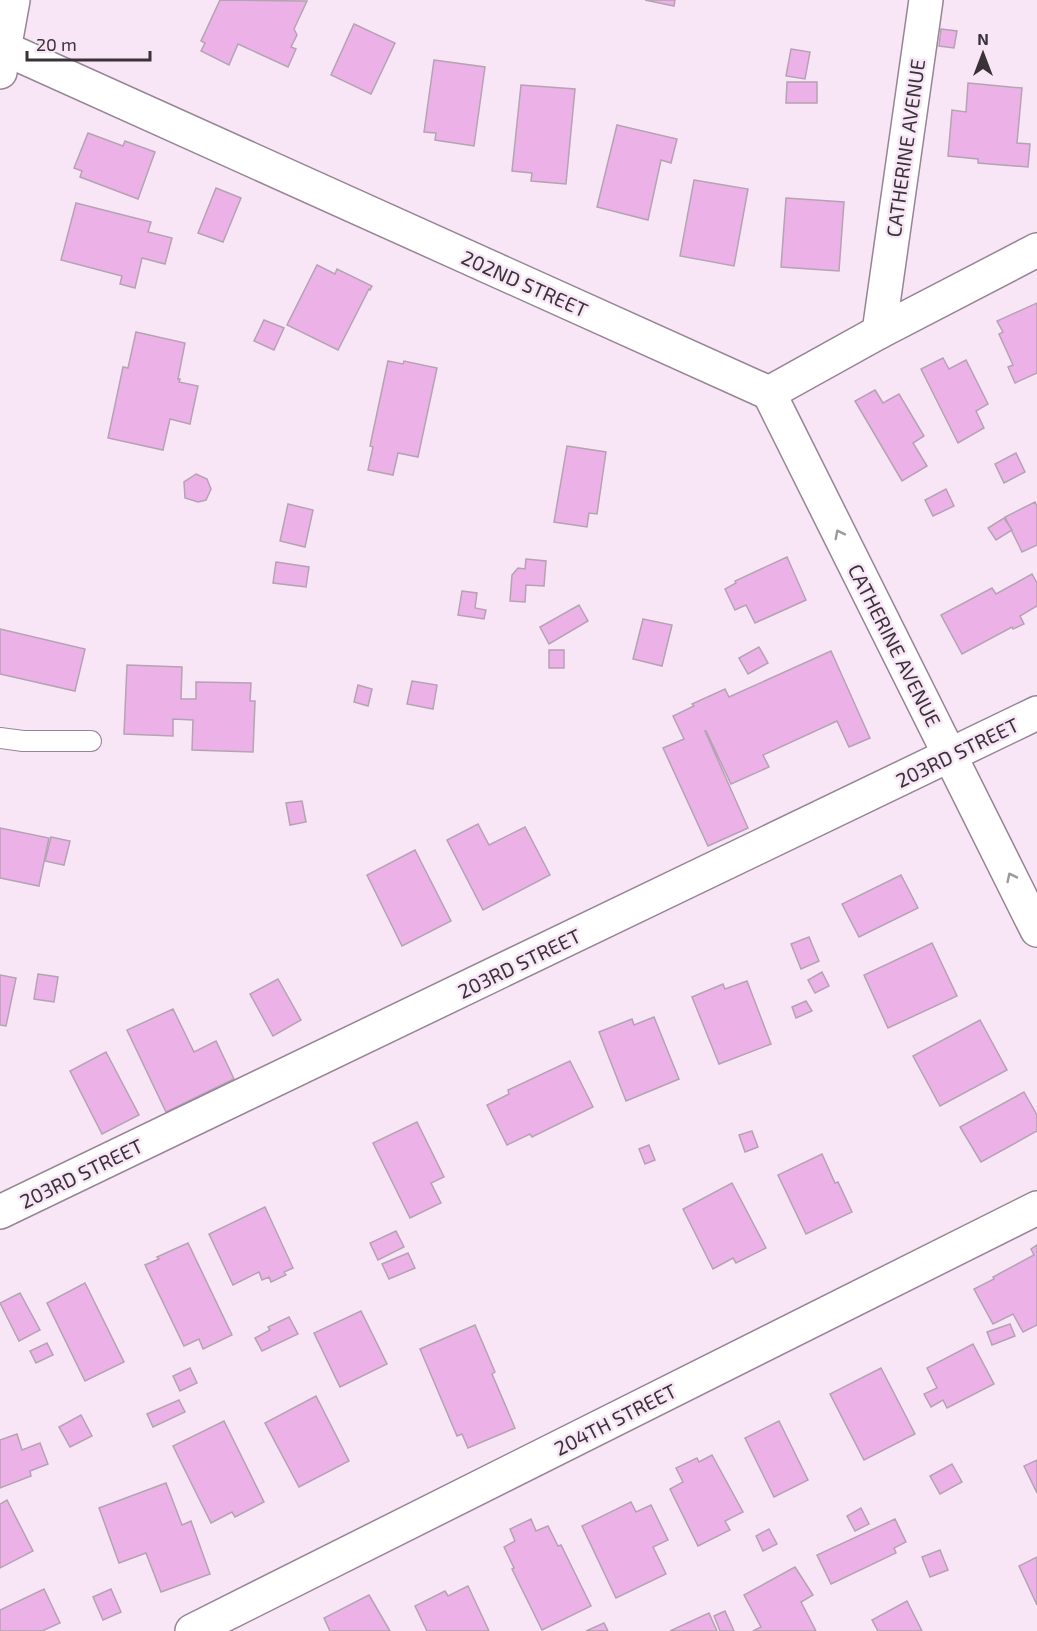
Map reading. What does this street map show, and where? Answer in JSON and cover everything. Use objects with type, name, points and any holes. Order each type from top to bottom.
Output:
[{"type":"street","points":[[2,62],[13,0]]},
{"type":"street","name":"CATHERINE AVENUE","points":[[879,332],[926,0]]},
{"type":"street","name":"202ND STREET","points":[[2,62],[19,55],[769,393]]},
{"type":"street","points":[[769,393],[879,332],[1037,250]]},
{"type":"street","name":"CATHERINE AVENUE","points":[[769,393],[1037,930]]},
{"type":"street","name":"203RD STREET","points":[[0,1212],[1037,713]]},
{"type":"street","name":"204TH STREET","points":[[192,1631],[1037,1208]]},
{"type":"lane","points":[[0,738],[23,741],[91,741]]},
{"type":"building","points":[[220,0],[307,1],[294,29],[297,35],[291,47],[296,49],[288,67],[238,44],[229,65],[201,51],[205,43],[201,41]]},
{"type":"building","points":[[645,0],[675,0],[674,6]]},
{"type":"building","points":[[354,24],[395,43],[371,94],[331,75]]},
{"type":"building","points":[[941,29],[957,31],[954,48],[939,46]]},
{"type":"building","points":[[791,49],[810,52],[805,79],[786,76]]},
{"type":"building","points":[[434,60],[485,67],[474,146],[435,140],[436,133],[424,132]]},
{"type":"building","points":[[787,82],[817,82],[817,103],[786,103]]},
{"type":"building","points":[[968,83],[1022,88],[1017,143],[1030,144],[1028,167],[978,163],[978,159],[948,156],[952,110],[966,112]]},
{"type":"building","points":[[521,85],[575,89],[566,184],[531,181],[532,173],[512,171]]},
{"type":"building","points":[[617,125],[677,139],[671,163],[661,160],[648,220],[597,207]]},
{"type":"building","points":[[88,133],[123,146],[125,141],[155,152],[138,199],[80,177],[82,171],[74,168]]},
{"type":"building","points":[[694,180],[748,189],[734,266],[680,256]]},
{"type":"building","points":[[216,188],[241,198],[223,242],[198,233]]},
{"type":"building","points":[[786,198],[844,202],[839,271],[781,267]]},
{"type":"building","points":[[76,203],[151,222],[148,232],[172,238],[165,264],[142,258],[135,288],[120,284],[122,276],[61,260]]},
{"type":"building","points":[[317,265],[335,274],[337,269],[372,286],[338,350],[287,325]]},
{"type":"building","points":[[1037,303],[1037,373],[1015,383],[1008,367],[1013,365],[999,334],[1003,332],[997,321]]},
{"type":"building","points":[[264,320],[284,328],[274,350],[254,341]]},
{"type":"building","points":[[136,332],[185,343],[178,379],[180,379],[179,382],[198,386],[190,424],[170,419],[163,450],[108,438],[123,367],[128,368]]},
{"type":"building","points":[[943,358],[949,369],[966,360],[988,404],[976,411],[984,428],[958,443],[921,369]]},
{"type":"building","points":[[388,361],[403,364],[404,361],[437,368],[418,457],[398,453],[393,475],[368,470],[373,447],[370,446]]},
{"type":"building","points":[[875,390],[883,403],[899,394],[924,436],[913,443],[927,466],[902,481],[855,401]]},
{"type":"building","points":[[567,446],[606,452],[597,514],[589,513],[587,527],[554,522]]},
{"type":"building","points":[[1016,453],[1025,472],[1004,483],[995,464]]},
{"type":"building","points":[[196,474],[207,479],[211,489],[206,500],[198,502],[185,498],[184,482]]},
{"type":"building","points":[[946,489],[954,506],[933,516],[925,500]]},
{"type":"building","points":[[1035,502],[1037,506],[1037,545],[1022,552],[1005,517]]},
{"type":"building","points":[[288,504],[313,510],[305,547],[280,541]]},
{"type":"building","points":[[1004,518],[1012,530],[996,540],[988,528]]},
{"type":"building","points":[[787,557],[806,600],[755,623],[746,605],[735,610],[725,589],[736,583],[735,581]]},
{"type":"building","points":[[526,559],[546,561],[544,586],[526,585],[525,602],[510,601],[512,575],[518,568],[525,569]]},
{"type":"building","points":[[276,562],[309,567],[306,587],[273,583]]},
{"type":"building","points":[[1032,574],[1037,583],[1037,606],[1020,616],[1024,624],[1013,629],[1012,627],[962,654],[941,615],[992,588],[996,594]]},
{"type":"building","points":[[462,591],[477,593],[475,608],[486,610],[484,619],[458,615]]},
{"type":"building","points":[[579,605],[588,621],[549,644],[540,627]]},
{"type":"building","points":[[643,619],[672,625],[662,666],[633,659]]},
{"type":"building","points":[[0,629],[85,649],[75,691],[0,674]]},
{"type":"building","points":[[759,647],[768,663],[748,674],[739,658]]},
{"type":"building","points":[[549,650],[564,650],[564,668],[549,668]]},
{"type":"building","points":[[831,651],[870,738],[849,747],[837,721],[763,755],[769,767],[731,784],[705,731],[748,828],[708,846],[663,748],[684,739],[673,716],[694,706],[692,704],[725,689],[729,697]]},
{"type":"building","points":[[127,665],[182,667],[181,699],[196,699],[196,682],[251,683],[250,701],[255,701],[253,752],[192,750],[193,720],[173,719],[173,736],[124,734]]},
{"type":"building","points":[[412,681],[437,685],[433,709],[407,704]]},
{"type":"building","points":[[358,685],[372,689],[368,706],[354,702]]},
{"type":"building","points":[[302,801],[306,822],[290,825],[286,803]]},
{"type":"building","points":[[478,824],[489,845],[525,827],[550,875],[483,910],[447,840]]},
{"type":"building","points":[[0,828],[49,838],[39,886],[0,878]]},
{"type":"building","points":[[51,837],[70,841],[64,865],[45,861]]},
{"type":"building","points":[[415,850],[451,921],[402,946],[367,875]]},
{"type":"building","points":[[901,875],[918,908],[859,937],[842,904]]},
{"type":"building","points":[[809,937],[819,961],[801,969],[791,944]]},
{"type":"building","points":[[932,943],[957,996],[888,1028],[864,975]]},
{"type":"building","points":[[822,972],[829,986],[815,993],[808,980]]},
{"type":"building","points":[[38,974],[58,977],[54,1002],[34,999]]},
{"type":"building","points":[[0,975],[16,978],[6,1026],[0,1025]]},
{"type":"building","points":[[278,979],[301,1020],[273,1036],[250,994]]},
{"type":"building","points":[[747,981],[771,1044],[719,1064],[692,997],[723,984],[725,989]]},
{"type":"building","points":[[806,1001],[812,1011],[796,1018],[792,1007]]},
{"type":"building","points":[[173,1009],[194,1052],[216,1041],[234,1079],[166,1112],[127,1030]]},
{"type":"building","points":[[654,1017],[679,1079],[626,1101],[599,1032],[632,1019],[634,1025]]},
{"type":"building","points":[[980,1020],[1007,1070],[940,1106],[913,1056]]},
{"type":"building","points":[[106,1052],[139,1115],[102,1134],[70,1071]]},
{"type":"building","points":[[570,1061],[593,1107],[532,1137],[530,1134],[507,1145],[487,1105],[509,1094],[508,1090]]},
{"type":"building","points":[[1024,1092],[1037,1115],[1037,1131],[981,1162],[960,1127]]},
{"type":"building","points":[[417,1122],[444,1177],[431,1183],[441,1203],[410,1218],[373,1143]]},
{"type":"building","points":[[752,1131],[758,1147],[745,1152],[739,1135]]},
{"type":"building","points":[[649,1145],[655,1160],[645,1164],[639,1149]]},
{"type":"building","points":[[822,1154],[852,1212],[806,1234],[778,1175]]},
{"type":"building","points":[[732,1183],[766,1248],[736,1263],[733,1258],[713,1269],[683,1209]]},
{"type":"building","points":[[265,1207],[293,1268],[284,1272],[286,1275],[271,1282],[269,1277],[262,1280],[259,1272],[233,1285],[209,1234]]},
{"type":"building","points":[[396,1231],[404,1247],[378,1260],[370,1243]]},
{"type":"building","points":[[188,1243],[232,1335],[203,1349],[199,1339],[184,1346],[145,1265]]},
{"type":"building","points":[[1037,1245],[1037,1325],[1023,1332],[1013,1314],[993,1324],[974,1289],[1034,1255],[1031,1249]]},
{"type":"building","points":[[408,1253],[415,1268],[389,1279],[382,1264]]},
{"type":"building","points":[[85,1283],[124,1362],[85,1381],[47,1303]]},
{"type":"building","points":[[20,1293],[40,1330],[19,1341],[0,1303]]},
{"type":"building","points":[[361,1311],[387,1364],[340,1387],[314,1333]]},
{"type":"building","points":[[289,1317],[298,1334],[262,1351],[255,1338],[270,1330],[268,1327]]},
{"type":"building","points":[[1010,1324],[1015,1336],[992,1345],[987,1332]]},
{"type":"building","points":[[475,1325],[495,1372],[492,1374],[515,1428],[468,1448],[462,1434],[457,1436],[420,1349]]},
{"type":"building","points":[[47,1343],[53,1355],[36,1363],[30,1351]]},
{"type":"building","points":[[973,1344],[994,1384],[947,1408],[943,1400],[931,1407],[924,1394],[937,1388],[927,1368]]},
{"type":"building","points":[[190,1368],[197,1383],[180,1391],[173,1376]]},
{"type":"building","points":[[881,1368],[915,1434],[864,1460],[830,1394]]},
{"type":"building","points":[[316,1396],[349,1461],[299,1487],[265,1423]]},
{"type":"building","points":[[179,1400],[185,1412],[153,1427],[147,1414]]},
{"type":"building","points":[[81,1415],[92,1436],[70,1447],[59,1427]]},
{"type":"building","points":[[224,1421],[264,1502],[235,1517],[232,1512],[211,1523],[173,1446]]},
{"type":"building","points":[[779,1421],[808,1480],[774,1497],[745,1438]]},
{"type":"building","points":[[17,1434],[22,1450],[40,1443],[48,1464],[30,1471],[31,1476],[0,1488],[0,1440]]},
{"type":"building","points":[[712,1455],[743,1512],[725,1521],[730,1530],[698,1546],[670,1489],[683,1482],[676,1468],[697,1458],[699,1462]]},
{"type":"building","points":[[1037,1460],[1037,1493],[1024,1466]]},
{"type":"building","points":[[952,1464],[962,1482],[940,1494],[930,1476]]},
{"type":"building","points":[[166,1483],[182,1525],[191,1521],[210,1574],[161,1592],[146,1553],[119,1563],[99,1508]]},
{"type":"building","points":[[7,1500],[33,1551],[0,1568],[0,1504]]},
{"type":"building","points":[[631,1502],[636,1512],[651,1505],[668,1540],[653,1547],[666,1574],[616,1598],[582,1526]]},
{"type":"building","points":[[861,1508],[869,1524],[855,1531],[847,1516]]},
{"type":"building","points":[[531,1519],[536,1531],[548,1526],[558,1546],[561,1545],[591,1606],[542,1630],[512,1569],[514,1568],[504,1547],[515,1541],[510,1529]]},
{"type":"building","points":[[895,1519],[906,1542],[894,1548],[896,1553],[831,1584],[817,1555]]},
{"type":"building","points":[[769,1529],[777,1544],[763,1551],[756,1536]]},
{"type":"building","points":[[940,1550],[948,1570],[930,1577],[922,1557]]},
{"type":"building","points":[[1037,1557],[1037,1605],[1019,1566]]},
{"type":"building","points":[[795,1567],[813,1595],[801,1602],[816,1631],[753,1631],[761,1627],[744,1595]]},
{"type":"building","points":[[468,1586],[489,1631],[427,1631],[415,1606],[445,1591],[448,1596]]},
{"type":"building","points":[[44,1589],[60,1623],[42,1631],[0,1631],[0,1610]]},
{"type":"building","points":[[111,1589],[121,1612],[103,1620],[93,1597]]},
{"type":"building","points":[[369,1595],[390,1631],[330,1631],[324,1618]]},
{"type":"building","points":[[907,1601],[922,1631],[878,1631],[872,1620]]},
{"type":"building","points":[[725,1611],[734,1631],[720,1631],[714,1616]]},
{"type":"building","points":[[709,1613],[717,1631],[670,1631]]},
{"type":"building","points":[[604,1623],[608,1631],[586,1631]]}]
